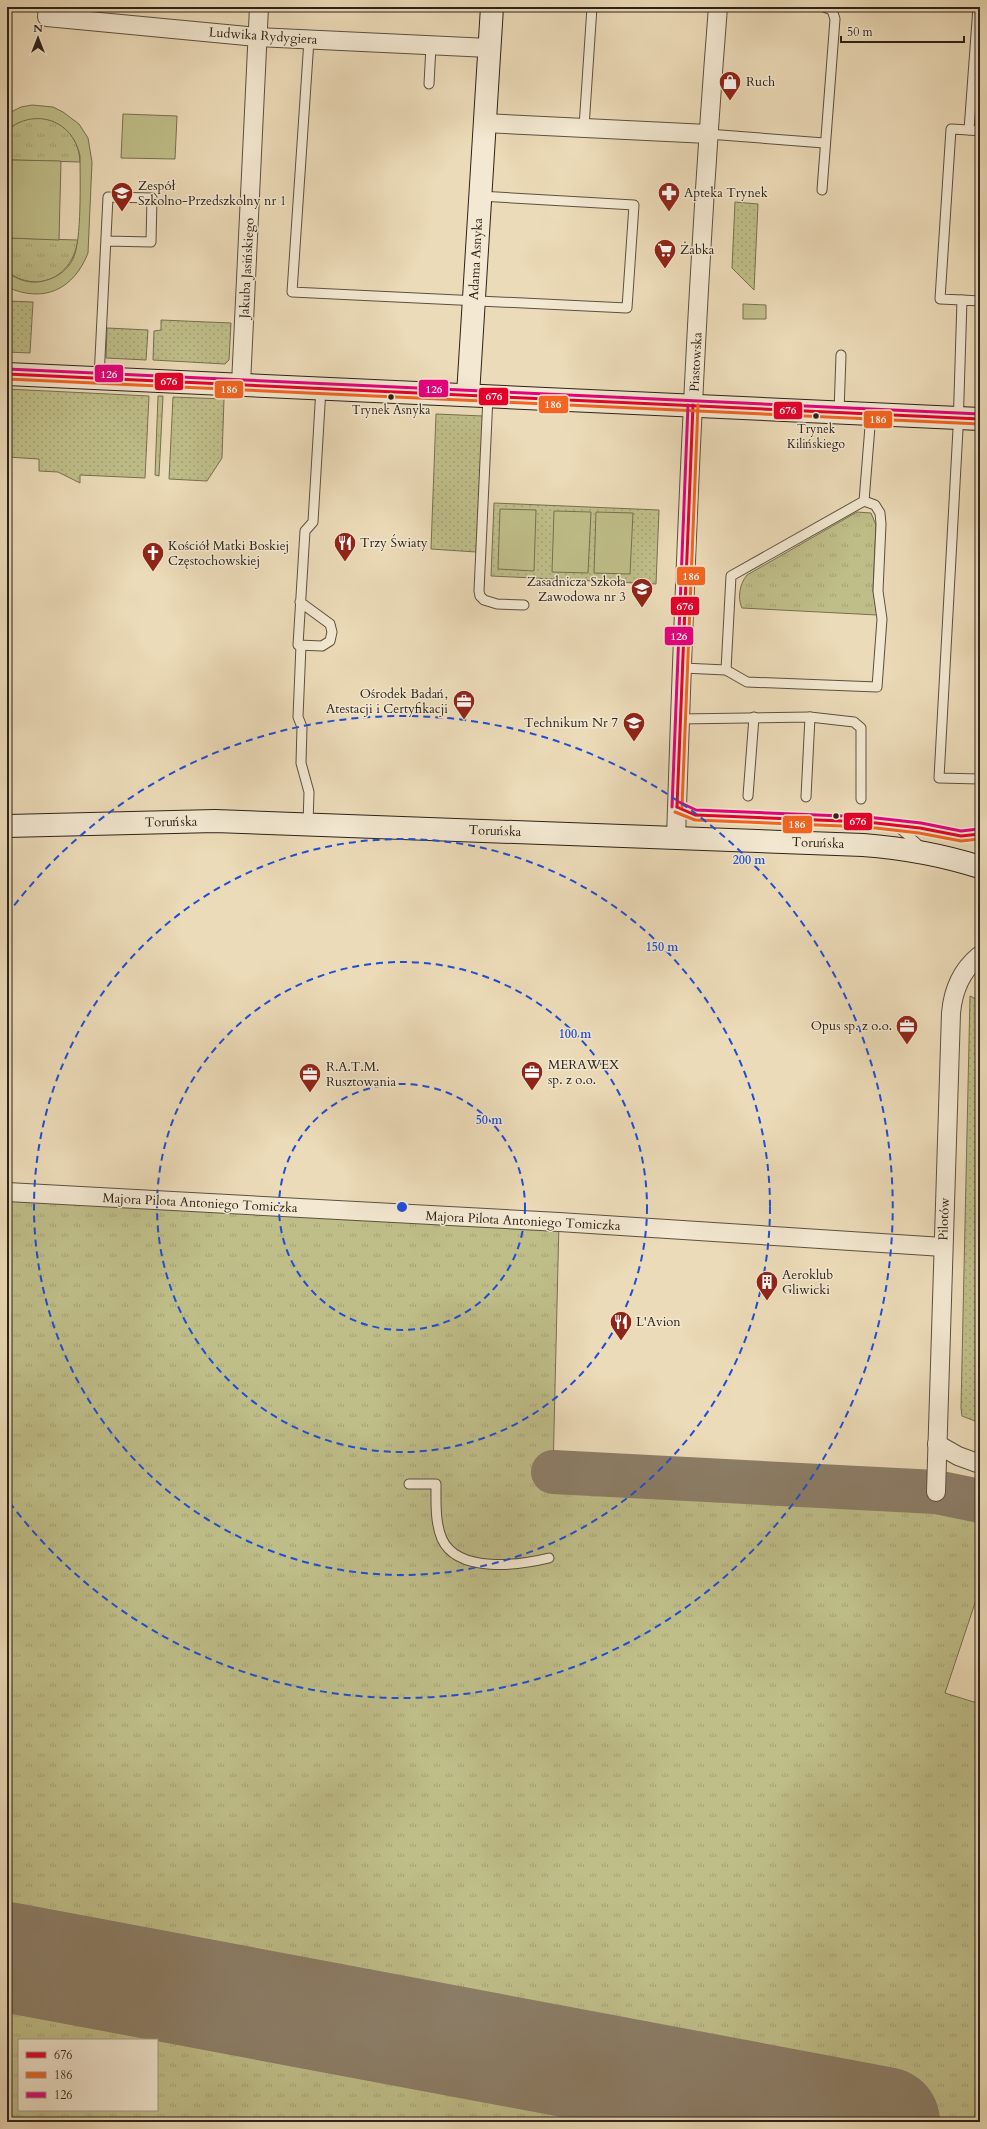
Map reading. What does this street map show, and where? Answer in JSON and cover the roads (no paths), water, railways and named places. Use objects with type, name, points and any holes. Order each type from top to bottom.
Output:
[{"type":"street","name":"Ludwika Rydygiera","points":[[48,7],[47,17],[257,37],[489,48]]},
{"type":"street","name":"Jakuba Jasińskiego","points":[[241,384],[259,7]]},
{"type":"street","name":"Adama Asnyka","points":[[478,396],[474,301],[492,7]]},
{"type":"street","name":"Piastowska","points":[[676,838],[693,405],[708,134],[718,7]]},
{"type":"street","points":[[484,123],[708,134]]},
{"type":"street","points":[[7,374],[980,419]]},
{"type":"street","name":"Toruńska","points":[[7,826],[215,821],[863,845],[905,849],[980,867]]},
{"type":"street","name":"Pilotów","points":[[936,1492],[952,1003],[961,977],[972,962],[980,958]]},
{"type":"street","name":"Majora Pilota Antoniego Tomiczka","points":[[7,1192],[559,1222],[944,1247]]},
{"type":"street","points":[[937,1444],[958,1456],[980,1464]]},
{"type":"lane","points":[[584,127],[592,7]]},
{"type":"lane","points":[[822,190],[824,143],[835,19],[832,10],[824,7]]},
{"type":"lane","points":[[969,130],[978,7]]},
{"type":"lane","points":[[309,40],[292,292],[627,308],[634,205],[480,196]]},
{"type":"lane","points":[[429,84],[431,46]]},
{"type":"lane","points":[[980,131],[951,129],[940,299],[980,301]]},
{"type":"lane","points":[[708,134],[824,143]]},
{"type":"lane","points":[[99,378],[108,197],[152,198],[151,242],[106,241]]},
{"type":"lane","points":[[962,300],[958,418],[939,778],[980,779]]},
{"type":"lane","points":[[839,412],[841,355]]},
{"type":"lane","points":[[300,602],[330,624],[332,632],[330,641],[322,646],[298,645],[300,602],[305,531],[313,522],[321,388]]},
{"type":"lane","points":[[478,396],[480,596],[490,603],[524,605]]},
{"type":"lane","points":[[864,501],[871,414]]},
{"type":"lane","points":[[683,668],[726,670],[747,682],[877,687],[882,618],[878,591],[881,524],[880,513],[875,505],[864,501],[731,576],[726,670]]},
{"type":"lane","points":[[301,645],[298,717],[302,727],[301,763],[309,792],[308,824]]},
{"type":"lane","points":[[748,796],[754,717]]},
{"type":"lane","points":[[680,719],[810,717],[854,722],[861,728],[861,799]]},
{"type":"lane","points":[[806,797],[810,717]]},
{"type":"lane","points":[[677,807],[695,815],[895,824],[961,836],[980,834]]},
{"type":"lane","points":[[895,824],[929,854]]},
{"type":"lane","points":[[409,1484],[436,1484],[437,1517],[442,1540],[453,1553],[470,1562],[524,1564],[549,1558]]},
{"type":"place","name":"Ruch","points":[[730,102]]},
{"type":"place","name":"Zespół Szkolno-Przedszkolny nr 1","points":[[122,212]]},
{"type":"place","name":"Apteka Trynek","points":[[669,212]]},
{"type":"place","name":"Żabka","points":[[665,270]]},
{"type":"place","name":"Trynek Asnyka","points":[[391,397]]},
{"type":"place","name":"Trynek Kilińskiego","points":[[816,416]]},
{"type":"place","name":"Trzy Światy","points":[[345,562]]},
{"type":"place","name":"Kościół Matki Boskiej Częstochowskiej","points":[[153,572]]},
{"type":"place","name":"Zasadnicza Szkoła Zawodowa nr 3","points":[[642,608]]},
{"type":"place","name":"Ośrodek Badań, Atestacji i Certyfikacji","points":[[464,720]]},
{"type":"place","name":"Technikum Nr 7","points":[[634,742]]},
{"type":"place","name":"Opus sp. z o.o.","points":[[907,1046]]},
{"type":"place","name":"MERAWEX sp. z o.o.","points":[[532,1092]]},
{"type":"place","name":"R.A.T.M. Rusztowania","points":[[310,1094]]},
{"type":"place","name":"Aeroklub Gliwicki","points":[[767,1302]]},
{"type":"place","name":"L'Avion","points":[[621,1342]]}]
